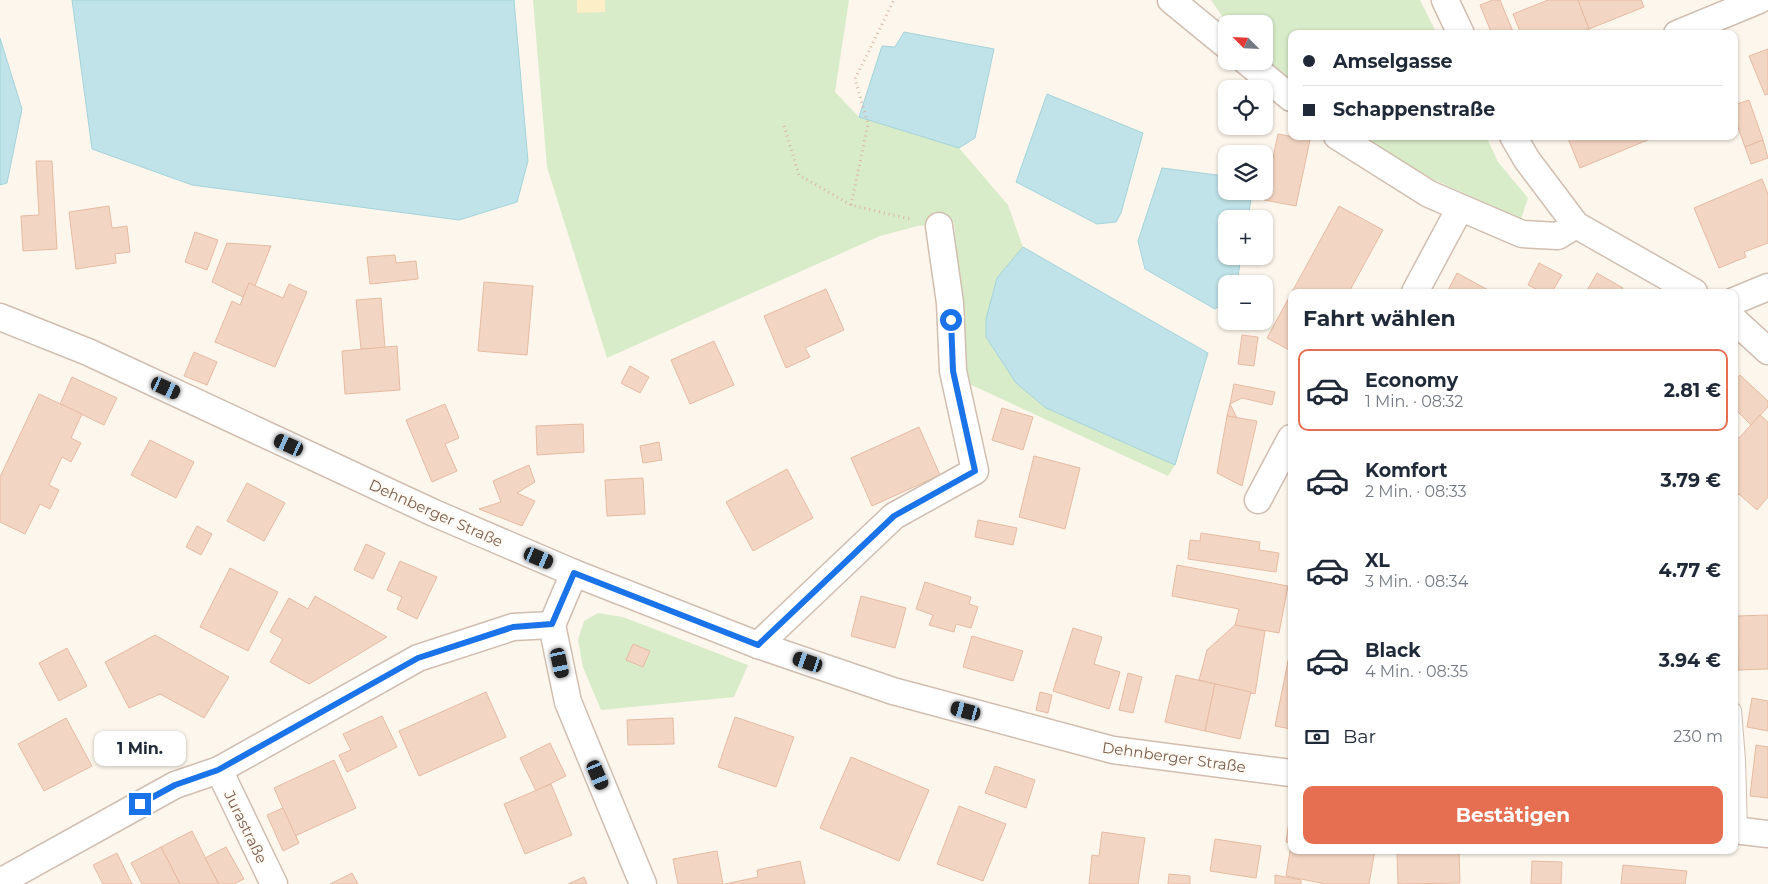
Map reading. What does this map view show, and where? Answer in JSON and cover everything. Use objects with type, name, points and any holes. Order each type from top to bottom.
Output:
[{"type":"street","points":[[1171,0],[1218,38]]},
{"type":"street","points":[[1445,0],[1459,30]]},
{"type":"street","points":[[1687,30],[1759,0]]},
{"type":"street","points":[[1257,70],[1288,96]]},
{"type":"street","points":[[1343,140],[1430,194],[1522,234],[1558,236],[1576,225]]},
{"type":"street","points":[[1516,140],[1576,225],[1689,289]]},
{"type":"street","points":[[1417,289],[1460,208]]},
{"type":"street","points":[[758,645],[894,516],[975,471],[953,371],[950,303],[939,226]]},
{"type":"street","points":[[1738,299],[1768,287]]},
{"type":"street","name":"Dehnberger Straße","points":[[0,317],[88,352],[434,513],[574,573],[758,645],[892,691],[1113,750],[1288,773]]},
{"type":"street","points":[[1738,324],[1768,351]]},
{"type":"street","points":[[1258,500],[1288,444]]},
{"type":"street","points":[[574,573],[552,624],[568,702],[643,884]]},
{"type":"street","points":[[0,882],[175,785],[218,770],[418,658],[513,627],[552,624]]},
{"type":"street","name":"Jurastraße","points":[[218,770],[274,884]]},
{"type":"street","points":[[1738,830],[1768,834]]},
{"type":"path","points":[[851,205],[868,124],[855,79],[894,0]]},
{"type":"path","points":[[784,126],[799,175],[851,205],[939,226]]},
{"type":"green space","points":[[533,0],[849,0],[835,92],[859,117],[959,148],[1008,205],[1023,247],[997,278],[986,337],[1016,383],[1046,408],[1175,465],[1168,476],[967,383],[954,223],[918,226],[880,236],[607,358],[547,167]]},
{"type":"green space","points":[[1211,0],[1420,0],[1435,30],[1288,30],[1288,80],[1273,66],[1273,15],[1221,15]]},
{"type":"green space","points":[[1365,140],[1488,140],[1498,162],[1528,198],[1521,219],[1395,162]]},
{"type":"green space","points":[[598,613],[623,617],[748,665],[734,697],[601,710],[583,667],[578,640],[584,621]]},
{"type":"sand","points":[[577,0],[605,0],[605,12],[577,13]]},
{"type":"water","points":[[72,0],[514,0],[528,161],[517,202],[459,220],[192,185],[92,149]]},
{"type":"water","points":[[904,32],[994,49],[975,138],[959,148],[859,117],[882,46],[895,47]]},
{"type":"water","points":[[0,38],[22,109],[7,183],[0,185]]},
{"type":"water","points":[[1047,94],[1143,133],[1121,213],[1116,222],[1097,224],[1016,182]]},
{"type":"water","points":[[1162,168],[1218,175],[1218,200],[1251,200],[1249,210],[1218,210],[1218,265],[1240,265],[1238,275],[1218,275],[1218,307],[1215,309],[1145,269],[1138,241]]},
{"type":"water","points":[[1023,247],[1208,353],[1175,465],[1046,408],[1016,383],[986,337],[986,319],[997,278]]},
{"type":"building","points":[[1493,0],[1500,0],[1512,30],[1490,30],[1480,5]]},
{"type":"building","points":[[1548,0],[1578,0],[1589,29],[1519,30],[1513,14]]},
{"type":"building","points":[[1578,0],[1641,0],[1644,7],[1589,29]]},
{"type":"building","points":[[1768,49],[1768,94],[1765,95],[1749,56]]},
{"type":"building","points":[[1749,100],[1763,140],[1745,147],[1738,127],[1738,104]]},
{"type":"building","points":[[1278,134],[1288,136],[1288,140],[1310,140],[1296,206],[1264,200],[1273,200],[1273,158]]},
{"type":"building","points":[[1569,140],[1648,140],[1580,168]]},
{"type":"building","points":[[1763,140],[1768,158],[1751,164],[1745,147]]},
{"type":"building","points":[[36,161],[52,161],[57,249],[23,251],[21,216],[39,215]]},
{"type":"building","points":[[1762,179],[1768,194],[1768,243],[1744,252],[1746,257],[1719,268],[1694,208]]},
{"type":"building","points":[[109,206],[112,228],[127,226],[130,252],[115,254],[116,263],[76,269],[69,212]]},
{"type":"building","points":[[1339,206],[1383,230],[1351,289],[1294,289]]},
{"type":"building","points":[[195,232],[218,240],[207,270],[185,262]]},
{"type":"building","points":[[227,243],[271,246],[255,286],[249,283],[243,297],[212,282]]},
{"type":"building","points":[[395,255],[396,263],[416,261],[418,279],[370,284],[367,257]]},
{"type":"building","points":[[1539,263],[1562,275],[1554,289],[1536,289],[1528,285]]},
{"type":"building","points":[[1457,273],[1486,289],[1449,289]]},
{"type":"building","points":[[1597,273],[1623,288],[1622,289],[1588,289]]},
{"type":"building","points":[[484,282],[533,286],[527,355],[478,351]]},
{"type":"building","points":[[249,283],[283,298],[289,284],[307,292],[275,367],[215,342],[232,301],[240,305]]},
{"type":"building","points":[[826,289],[844,330],[805,348],[810,357],[786,368],[764,316]]},
{"type":"building","points":[[381,298],[385,348],[361,349],[356,300]]},
{"type":"building","points":[[1288,300],[1288,349],[1267,338]]},
{"type":"building","points":[[1242,335],[1258,337],[1254,366],[1238,364]]},
{"type":"building","points":[[714,341],[734,385],[690,404],[671,360]]},
{"type":"building","points":[[397,346],[400,390],[345,394],[342,351]]},
{"type":"building","points":[[194,352],[217,362],[207,385],[184,376]]},
{"type":"building","points":[[630,366],[649,377],[640,393],[621,383]]},
{"type":"building","points":[[1740,375],[1768,401],[1768,407],[1751,425],[1738,412],[1738,377]]},
{"type":"building","points":[[72,377],[117,398],[104,425],[60,404]]},
{"type":"building","points":[[1234,384],[1275,392],[1272,405],[1242,398],[1230,404]]},
{"type":"building","points":[[39,394],[82,414],[71,438],[81,443],[71,462],[62,457],[49,485],[59,490],[50,509],[40,504],[25,534],[0,522],[0,477]]},
{"type":"building","points":[[445,404],[459,438],[445,444],[457,471],[432,482],[406,420]]},
{"type":"building","points":[[1230,404],[1237,418],[1227,416]]},
{"type":"building","points":[[1002,408],[1033,417],[1023,450],[992,440]]},
{"type":"building","points":[[1760,415],[1768,422],[1768,497],[1757,510],[1739,494],[1738,495],[1739,438]]},
{"type":"building","points":[[1227,416],[1257,421],[1242,486],[1217,473]]},
{"type":"building","points":[[583,424],[584,452],[537,455],[536,426]]},
{"type":"building","points":[[919,427],[940,475],[872,506],[851,458]]},
{"type":"building","points":[[150,440],[194,462],[176,498],[131,475]]},
{"type":"building","points":[[659,442],[662,460],[643,463],[640,446]]},
{"type":"building","points":[[1034,456],[1080,468],[1065,529],[1019,517]]},
{"type":"building","points":[[529,465],[535,482],[517,493],[535,501],[522,526],[479,509],[501,502],[493,481]]},
{"type":"building","points":[[787,469],[813,518],[753,551],[726,502]]},
{"type":"building","points":[[643,478],[645,514],[607,516],[605,480]]},
{"type":"building","points":[[247,483],[285,503],[264,541],[227,521]]},
{"type":"building","points":[[978,520],[1017,528],[1013,545],[975,537]]},
{"type":"building","points":[[197,526],[212,534],[201,555],[186,547]]},
{"type":"building","points":[[1201,533],[1260,542],[1259,550],[1279,553],[1276,572],[1188,559],[1190,540],[1200,541]]},
{"type":"building","points":[[366,544],[385,553],[373,579],[354,570]]},
{"type":"building","points":[[400,561],[437,577],[417,619],[397,609],[402,597],[387,590]]},
{"type":"building","points":[[1177,565],[1288,586],[1279,633],[1235,625],[1239,609],[1172,596]]},
{"type":"building","points":[[230,568],[278,592],[248,651],[200,627]]},
{"type":"building","points":[[925,582],[971,597],[969,604],[978,607],[971,628],[956,624],[954,632],[929,625],[933,615],[916,609]]},
{"type":"building","points":[[315,596],[387,637],[309,684],[270,662],[283,639],[270,632],[289,598],[308,609]]},
{"type":"building","points":[[861,596],[906,608],[895,648],[851,636]]},
{"type":"building","points":[[1768,615],[1768,669],[1738,670],[1738,616]]},
{"type":"building","points":[[1235,625],[1265,631],[1255,694],[1199,680],[1207,650]]},
{"type":"building","points":[[1073,628],[1102,637],[1094,664],[1120,672],[1109,709],[1053,691]]},
{"type":"building","points":[[155,635],[229,677],[204,718],[160,694],[129,708],[105,662]]},
{"type":"building","points":[[972,636],[1023,651],[1013,681],[963,667]]},
{"type":"building","points":[[633,644],[650,651],[643,667],[626,660]]},
{"type":"building","points":[[67,648],[87,686],[59,701],[39,663]]},
{"type":"building","points":[[1288,661],[1288,728],[1275,726]]},
{"type":"building","points":[[1128,673],[1142,677],[1133,713],[1119,710]]},
{"type":"building","points":[[1176,675],[1215,684],[1205,731],[1165,722]]},
{"type":"building","points":[[1215,684],[1251,692],[1240,739],[1205,731]]},
{"type":"building","points":[[486,692],[506,737],[419,776],[399,731]]},
{"type":"building","points":[[1040,692],[1052,695],[1048,713],[1036,710]]},
{"type":"building","points":[[1752,698],[1768,701],[1768,731],[1747,727]]},
{"type":"building","points":[[382,716],[397,747],[347,772],[339,755],[351,750],[343,734]]},
{"type":"building","points":[[735,717],[794,737],[776,787],[718,767]]},
{"type":"building","points":[[66,718],[92,766],[44,791],[18,744]]},
{"type":"building","points":[[673,718],[674,744],[628,745],[627,720]]},
{"type":"building","points":[[550,743],[566,776],[536,791],[520,758]]},
{"type":"building","points":[[1756,745],[1768,747],[1768,798],[1750,796]]},
{"type":"building","points":[[851,757],[929,790],[899,861],[820,828]]},
{"type":"building","points":[[334,760],[356,808],[295,836],[274,788]]},
{"type":"building","points":[[995,766],[1035,780],[1026,808],[985,793]]},
{"type":"building","points":[[551,784],[572,835],[525,854],[504,804]]},
{"type":"building","points":[[959,806],[1006,824],[983,881],[937,864]]},
{"type":"building","points":[[283,808],[299,843],[283,851],[267,815]]},
{"type":"building","points":[[192,831],[218,883],[216,884],[180,884],[161,847]]},
{"type":"building","points":[[1102,832],[1145,838],[1138,884],[1089,884],[1092,855],[1099,856]]},
{"type":"building","points":[[1215,839],[1261,846],[1256,878],[1210,871]]},
{"type":"building","points":[[161,847],[180,884],[142,884],[131,863]]},
{"type":"building","points":[[226,847],[244,879],[234,884],[219,884],[205,858]]},
{"type":"building","points":[[717,851],[723,884],[678,884],[673,859]]},
{"type":"building","points":[[117,853],[132,884],[103,884],[93,865]]},
{"type":"building","points":[[1290,854],[1374,854],[1369,884],[1326,884],[1286,876]]},
{"type":"building","points":[[1397,854],[1459,854],[1460,883],[1398,884]]},
{"type":"building","points":[[800,861],[805,884],[725,884],[758,877],[757,870]]},
{"type":"building","points":[[1532,861],[1562,862],[1561,884],[1531,884]]},
{"type":"building","points":[[1623,865],[1687,871],[1685,884],[1621,884]]},
{"type":"building","points":[[352,873],[358,884],[330,884]]},
{"type":"building","points":[[1169,874],[1190,876],[1190,884],[1168,884]]},
{"type":"building","points":[[1275,875],[1301,880],[1301,884],[1275,884]]},
{"type":"building","points":[[584,877],[587,884],[568,884]]},
{"type":"route","points":[[140,804],[175,785],[218,770],[418,658],[513,627],[552,624],[574,573],[758,645],[894,516],[975,471],[953,371],[951,320]]}]
